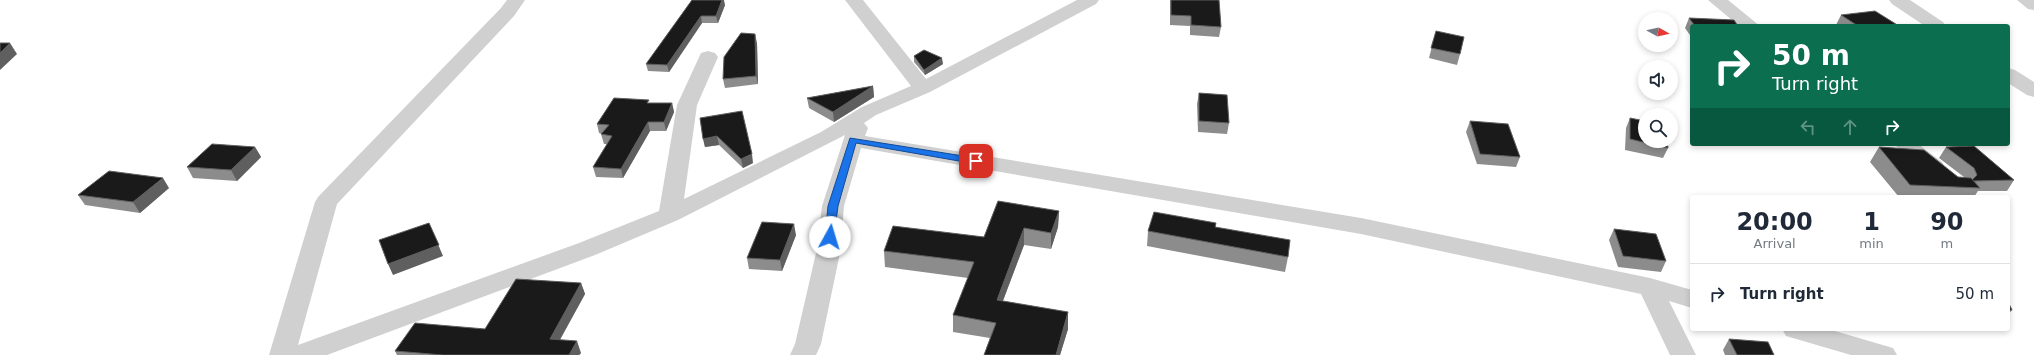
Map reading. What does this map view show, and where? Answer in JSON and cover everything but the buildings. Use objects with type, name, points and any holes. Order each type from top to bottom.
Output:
[{"type":"street","points":[[282,355],[326,202],[508,12],[516,0]]},
{"type":"street","points":[[854,0],[923,88]]},
{"type":"street","points":[[299,355],[670,216],[828,136],[868,111],[923,88],[1066,5],[1090,0]]},
{"type":"street","points":[[1717,0],[1748,24]]},
{"type":"street","points":[[1898,0],[1933,24]]},
{"type":"street","points":[[2026,0],[2034,4]]},
{"type":"street","points":[[670,216],[687,105],[708,57]]},
{"type":"street","points":[[2010,75],[2034,91]]},
{"type":"street","points":[[803,355],[808,344],[828,253],[833,206],[853,140],[868,111]]},
{"type":"street","points":[[853,140],[1361,226],[1650,287],[1690,298]]},
{"type":"street","points":[[1907,146],[1951,181]]},
{"type":"street","points":[[1650,287],[1683,355]]},
{"type":"street","points":[[1802,331],[1884,355]]},
{"type":"route","points":[[830,237],[833,206],[853,140],[976,161]]}]
